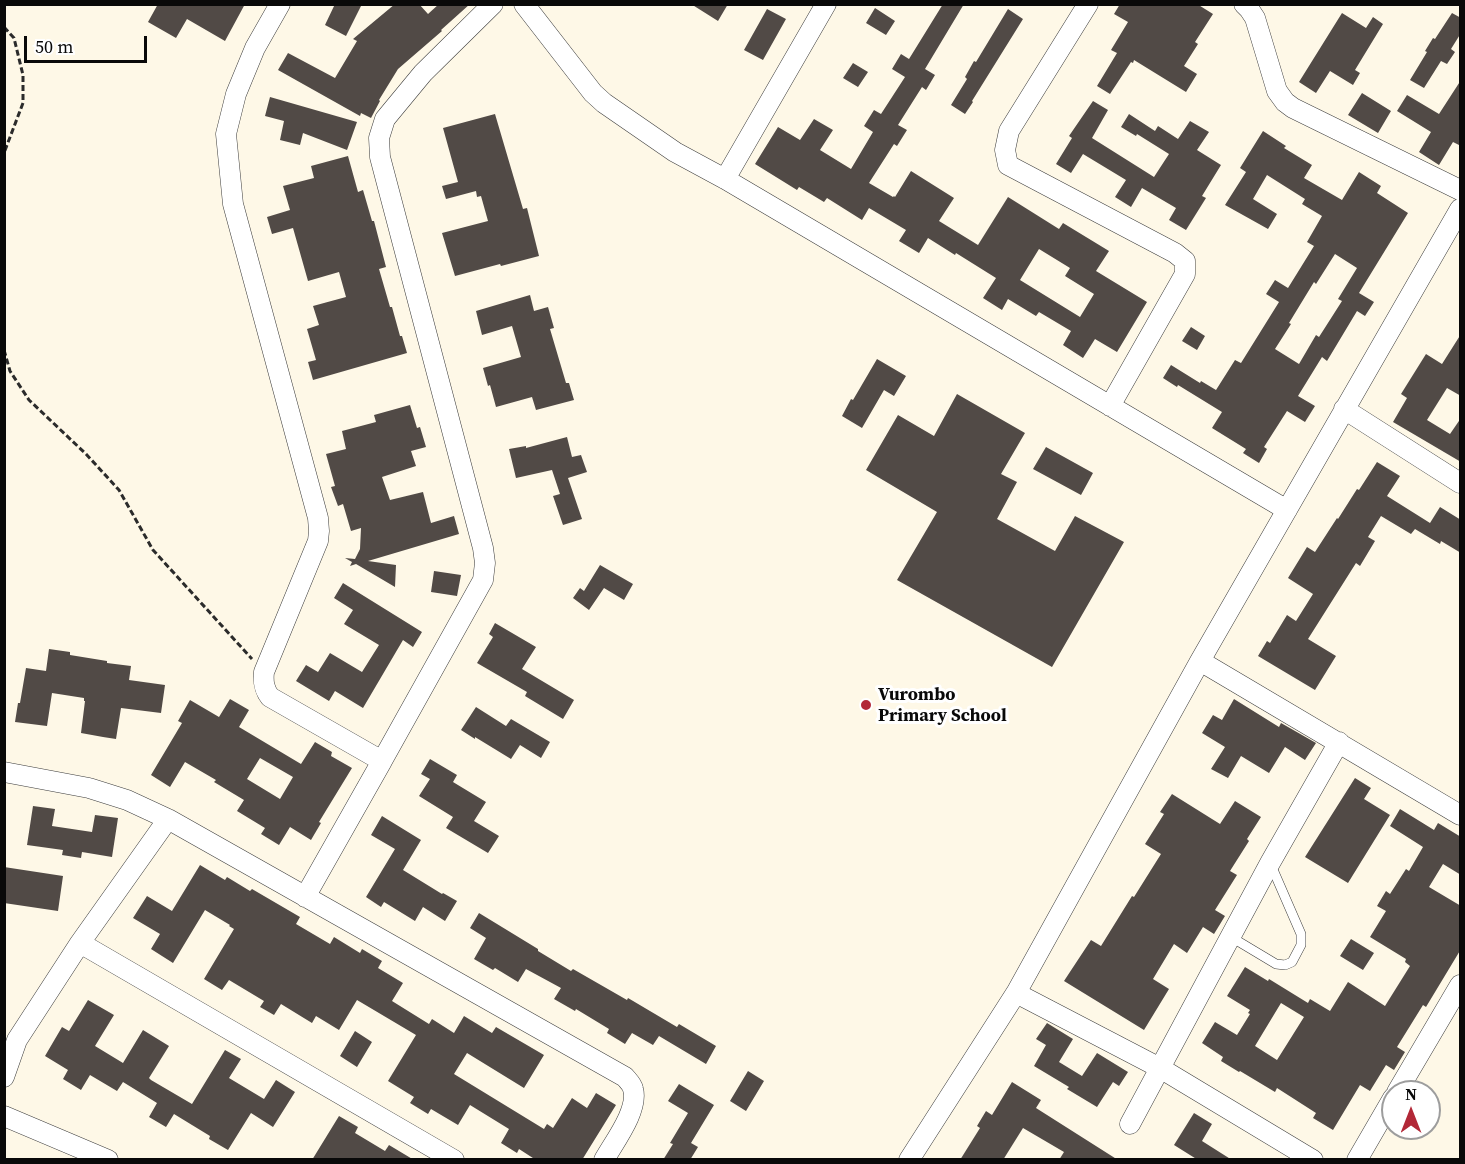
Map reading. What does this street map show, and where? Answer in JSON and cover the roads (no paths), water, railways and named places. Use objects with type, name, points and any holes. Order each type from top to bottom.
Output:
[{"type":"street","points":[[280,4],[255,48],[243,76],[226,134],[233,204],[318,518],[319,531],[318,541],[264,672],[263,682],[265,691],[270,697],[382,761]]},
{"type":"street","points":[[305,897],[483,580],[485,563],[483,548],[380,157],[379,138],[385,120],[423,73],[494,4]]},
{"type":"street","points":[[524,4],[603,103],[675,152],[725,179],[1287,510]]},
{"type":"street","points":[[725,179],[826,4]]},
{"type":"street","points":[[1088,4],[1008,131],[1005,150],[1008,165],[1185,261],[1185,273],[1110,406]]},
{"type":"street","points":[[1244,4],[1255,18],[1278,91],[1285,102],[1461,190]]},
{"type":"street","points":[[909,1160],[1016,993],[1200,661],[1461,209]]},
{"type":"street","points":[[1344,409],[1461,483]]},
{"type":"street","points":[[1200,661],[1461,815]]},
{"type":"street","points":[[1130,1124],[1270,863],[1339,742]]},
{"type":"street","points":[[4,772],[89,788],[126,800],[168,819],[625,1077],[633,1086],[634,1098],[631,1112],[604,1160]]},
{"type":"street","points":[[4,1077],[17,1040],[80,942],[168,819]]},
{"type":"street","points":[[80,942],[454,1160]]},
{"type":"street","points":[[1404,1080],[1461,985]]},
{"type":"street","points":[[1016,993],[1160,1068],[1313,1160]]},
{"type":"street","points":[[4,1116],[108,1160]]},
{"type":"street","points":[[1357,1160],[1381,1119]]},
{"type":"lane","points":[[1231,937],[1276,964],[1285,965],[1292,962],[1300,945],[1301,934],[1270,863]]},
{"type":"place","name":"Vurombo Primary School","points":[[866,705]]}]
